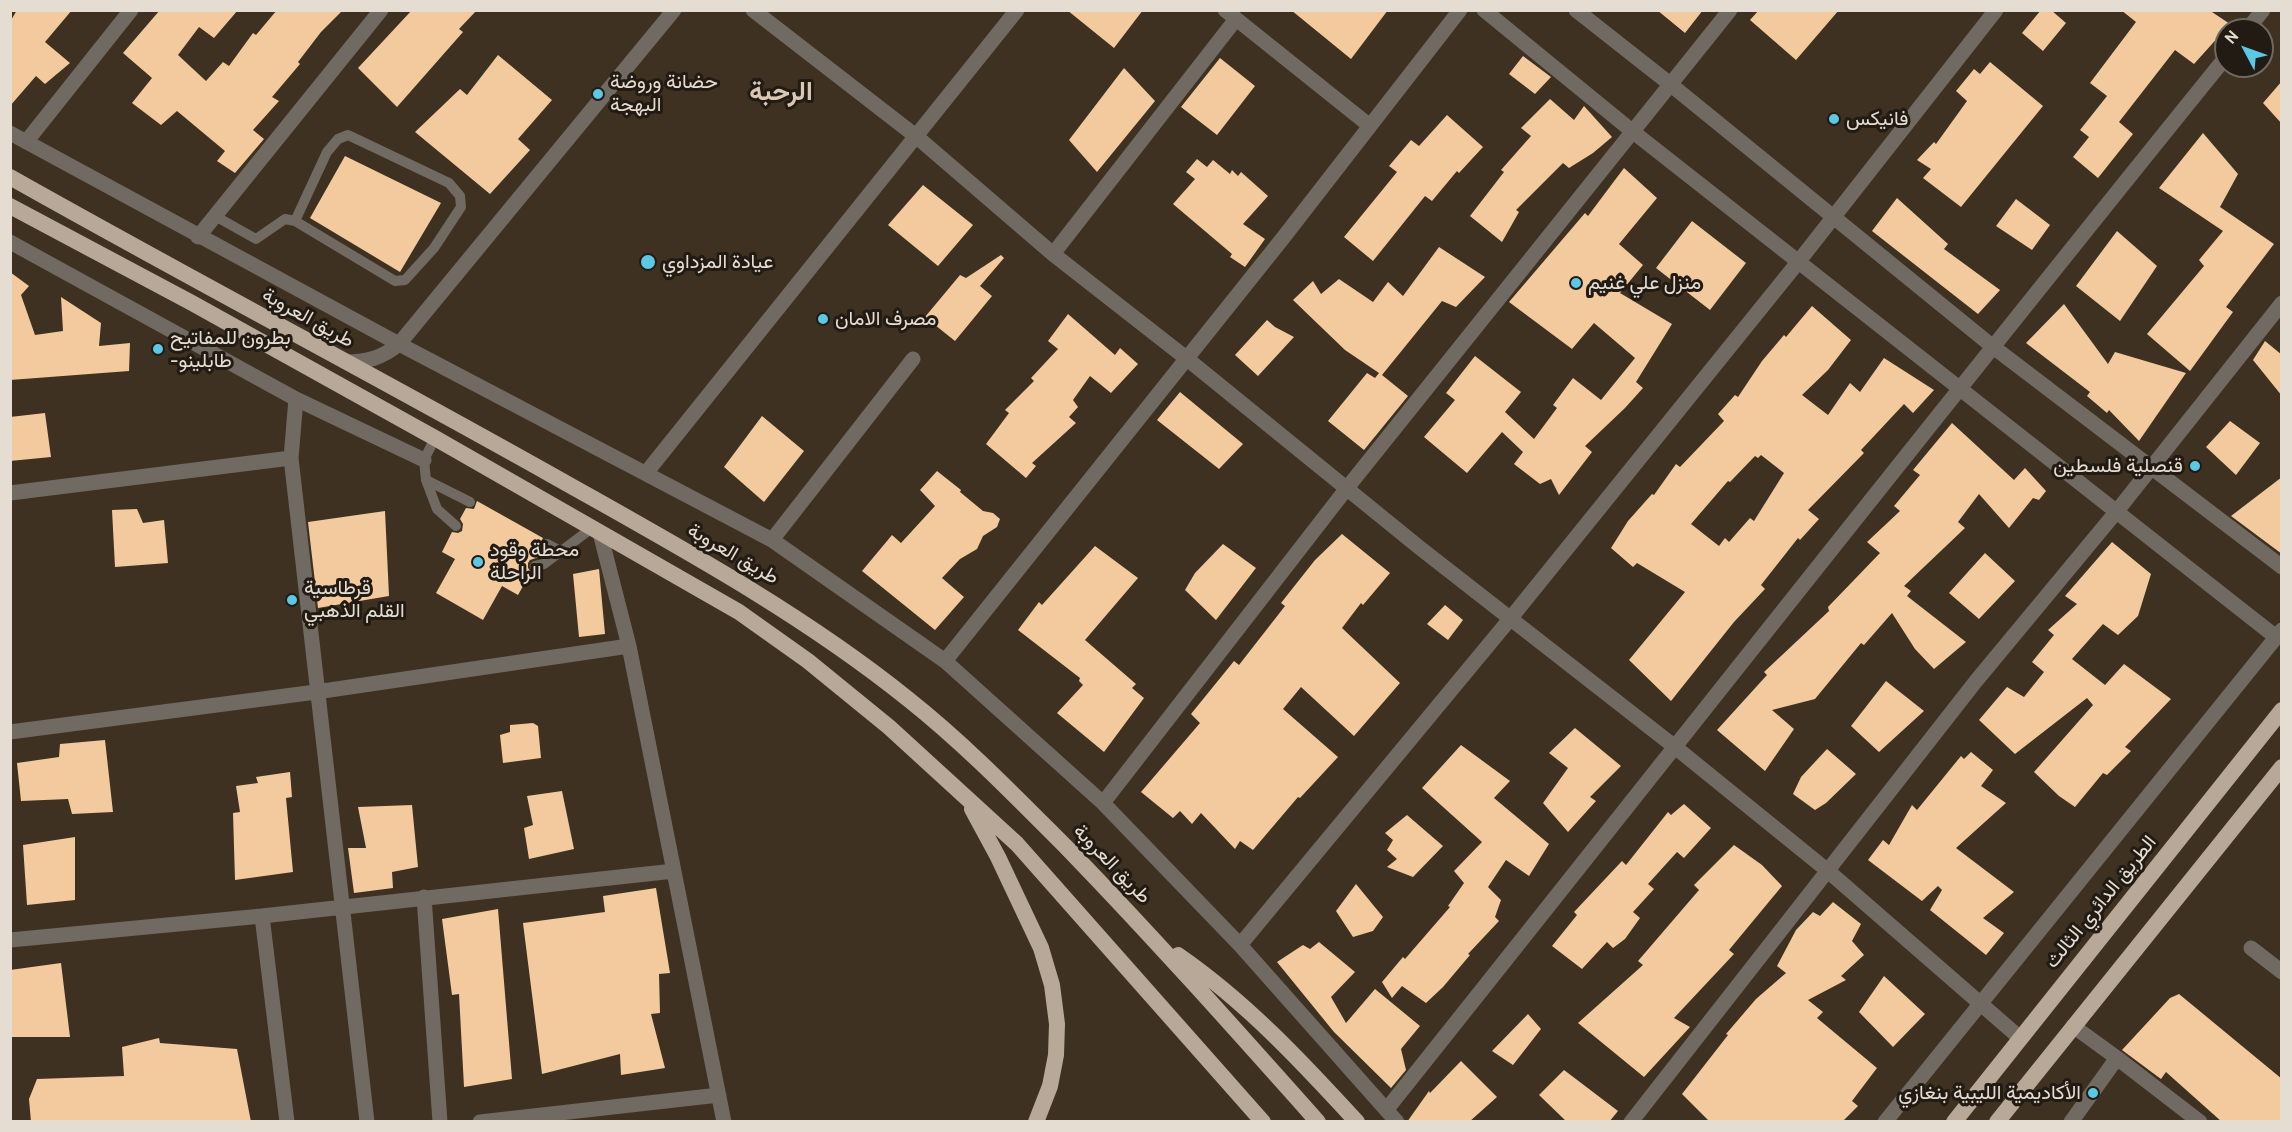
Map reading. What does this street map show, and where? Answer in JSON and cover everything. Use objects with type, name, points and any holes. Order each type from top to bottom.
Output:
[{"type":"highway","name":"طريق العروبة","points":[[10,177],[713,566],[846,651],[911,701],[988,770],[1154,937],[1318,1122]]},
{"type":"highway","points":[[10,206],[192,303],[435,438],[739,612],[808,661],[889,727],[1043,872],[1263,1122]]},
{"type":"highway","name":"الطريق الدائري الثالث","points":[[1954,1122],[2282,710]]},
{"type":"highway","points":[[1996,1122],[2282,767]]},
{"type":"highway","points":[[966,798],[998,857],[1041,948],[1052,985],[1057,1024],[1056,1055],[1050,1086],[1036,1122]]},
{"type":"highway","points":[[1154,937],[1207,975],[1255,1016],[1357,1122]]},
{"type":"street","points":[[26,142],[131,10]]},
{"type":"street","points":[[198,237],[381,10]]},
{"type":"street","points":[[346,362],[364,362],[379,358],[399,345],[674,10]]},
{"type":"street","points":[[753,10],[917,137],[1053,254],[1828,871],[2020,1038]]},
{"type":"street","points":[[646,473],[1017,10]]},
{"type":"street","points":[[945,661],[1460,10]]},
{"type":"street","points":[[1484,10],[1632,131],[2117,511],[2279,634],[1885,1122]]},
{"type":"street","points":[[1576,10],[1992,346],[2282,567]]},
{"type":"street","points":[[1103,803],[1347,488],[1730,10]]},
{"type":"street","points":[[1240,945],[1510,619],[1800,261],[1996,10]]},
{"type":"street","points":[[1053,254],[1230,15],[1370,126]]},
{"type":"street","points":[[1387,1109],[1959,387],[2214,72]]},
{"type":"street","points":[[10,133],[399,345],[772,540],[945,661],[1103,803],[1240,945],[1398,1122]]},
{"type":"street","points":[[10,242],[296,399],[424,460]]},
{"type":"street","points":[[1631,1122],[1976,681],[2117,511],[2282,303]]},
{"type":"street","points":[[772,540],[913,359]]},
{"type":"street","points":[[296,399],[291,458],[367,1122]]},
{"type":"street","points":[[10,493],[291,458]]},
{"type":"street","points":[[596,531],[629,646],[724,1122]]},
{"type":"street","points":[[10,732],[316,692],[629,646]]},
{"type":"street","points":[[10,940],[262,916],[674,871]]},
{"type":"street","points":[[424,897],[440,1122]]},
{"type":"street","points":[[262,916],[287,1122]]},
{"type":"street","points":[[2252,948],[2282,972]]},
{"type":"street","points":[[2073,1026],[2200,1122]]},
{"type":"street","points":[[2071,1122],[2117,1058]]},
{"type":"street","points":[[480,1122],[719,1095]]},
{"type":"lane","points":[[215,216],[256,239],[285,219],[295,221],[395,281],[405,280],[434,248],[461,207],[460,196],[449,183],[348,135],[338,138],[327,152],[295,221]]},
{"type":"lane","points":[[435,438],[424,460],[426,480],[437,509],[456,526]]},
{"type":"lane","points":[[426,480],[470,502]]},
{"type":"lane","points":[[535,566],[544,564],[596,531]]},
{"type":"lane","points":[[547,544],[562,552]]},
{"type":"building","points":[[17,10],[72,10],[45,42],[70,63],[45,84],[36,76],[10,106],[10,22]]},
{"type":"building","points":[[160,10],[238,10],[214,38],[199,27],[178,55],[206,81],[223,62],[229,66],[253,33],[256,35],[277,10],[343,10],[321,32],[298,62],[300,64],[272,97],[279,101],[253,130],[264,139],[235,173],[217,161],[225,151],[177,111],[161,125],[132,103],[152,78],[123,53]]},
{"type":"building","points":[[412,10],[477,10],[459,29],[463,32],[397,107],[358,68]]},
{"type":"building","points":[[1067,10],[1143,10],[1114,48]]},
{"type":"building","points":[[1291,10],[1388,10],[1351,59]]},
{"type":"building","points":[[1657,10],[1703,10],[1685,33]]},
{"type":"building","points":[[1759,10],[1839,10],[1796,60],[1750,20]]},
{"type":"building","points":[[2041,10],[2051,10],[2066,23],[2043,51],[2022,33]]},
{"type":"building","points":[[2121,10],[2209,10],[2221,18],[2214,18],[2214,42],[2194,64],[2175,50],[2119,122],[2133,134],[2098,178],[2073,157],[2089,137],[2080,130],[2107,96],[2090,83],[2136,22]]},
{"type":"building","points":[[498,55],[552,100],[518,139],[530,150],[490,194],[415,132],[460,89],[467,95]]},
{"type":"building","points":[[1523,56],[1551,77],[1535,94],[1509,74]]},
{"type":"building","points":[[1220,58],[1255,86],[1217,135],[1181,107]]},
{"type":"building","points":[[1990,62],[2043,106],[1961,207],[1923,178],[1931,169],[1917,160],[1934,142],[1936,144],[1967,101],[1956,91],[1974,69],[1980,74]]},
{"type":"building","points":[[1124,68],[1155,101],[1097,172],[1069,140]]},
{"type":"building","points":[[2282,81],[2282,124],[2263,103]]},
{"type":"building","points":[[1550,99],[1574,120],[1584,106],[1612,137],[1593,153],[1569,168],[1563,163],[1516,210],[1519,212],[1502,242],[1470,216],[1504,172],[1501,170],[1531,136],[1521,128]]},
{"type":"building","points":[[1447,115],[1483,147],[1459,173],[1457,171],[1432,201],[1425,196],[1373,261],[1344,237],[1397,172],[1389,166],[1411,140],[1419,146]]},
{"type":"building","points":[[2203,133],[2238,174],[2220,207],[2274,244],[2226,307],[2233,312],[2190,371],[2147,334],[2204,266],[2199,260],[2223,231],[2159,188]]},
{"type":"building","points":[[345,156],[441,203],[400,272],[310,218]]},
{"type":"building","points":[[1197,159],[1207,167],[1213,160],[1230,174],[1232,170],[1238,176],[1241,172],[1268,196],[1243,224],[1265,239],[1245,267],[1230,257],[1232,254],[1173,204],[1195,179],[1186,172]]},
{"type":"building","points":[[1624,168],[1657,198],[1619,244],[1643,265],[1620,293],[1672,324],[1636,382],[1643,388],[1585,446],[1592,452],[1559,495],[1551,479],[1540,484],[1514,464],[1523,452],[1502,432],[1467,473],[1424,437],[1455,400],[1446,393],[1475,356],[1521,392],[1505,412],[1534,439],[1557,408],[1553,405],[1573,378],[1601,400],[1635,358],[1594,323],[1572,349],[1509,302],[1585,213],[1588,216]]},
{"type":"building","points":[[923,185],[973,225],[938,266],[888,225]]},
{"type":"building","points":[[1897,198],[1948,244],[1944,249],[2000,290],[1978,314],[1872,231]]},
{"type":"building","points":[[2016,199],[2050,225],[2032,250],[1996,226]]},
{"type":"building","points":[[1692,221],[1746,263],[1710,310],[1656,268]]},
{"type":"building","points":[[2117,231],[2157,266],[2120,321],[2076,286]]},
{"type":"building","points":[[1439,247],[1485,277],[1456,307],[1442,301],[1382,375],[1408,396],[1364,450],[1328,421],[1367,373],[1375,378],[1379,373],[1345,350],[1293,300],[1313,281],[1321,294],[1339,279],[1373,302],[1388,282],[1403,296]]},
{"type":"building","points":[[1001,255],[1004,258],[980,286],[992,296],[955,341],[925,317],[960,275],[966,278]]},
{"type":"building","points":[[10,272],[29,286],[21,295],[35,335],[63,331],[61,297],[101,323],[99,346],[130,343],[129,371],[10,380]]},
{"type":"building","points":[[2064,304],[2108,364],[2115,352],[2186,373],[2139,441],[2109,410],[2107,413],[2087,396],[2090,392],[2026,343]]},
{"type":"building","points":[[1812,306],[1851,340],[1828,370],[1802,395],[1828,415],[1850,383],[1860,392],[1884,358],[1934,390],[1913,413],[1904,404],[1861,450],[1864,453],[1808,510],[1819,519],[1800,540],[1798,538],[1761,585],[1765,589],[1734,622],[1671,701],[1629,660],[1685,592],[1637,563],[1633,567],[1611,548],[1628,521],[1652,494],[1654,495],[1676,464],[1680,467],[1724,421],[1718,414],[1735,395],[1738,397],[1762,361],[1784,335],[1786,337]],"holes":[[[1761,455],[1784,473],[1754,521],[1750,518],[1729,542],[1725,538],[1719,546],[1691,524],[1728,481],[1730,482],[1755,456],[1758,458]]]},
{"type":"building","points":[[1068,314],[1115,355],[1120,348],[1138,364],[1111,393],[1090,376],[1073,400],[1078,407],[1069,417],[1076,423],[1032,463],[1036,466],[1026,478],[986,444],[1009,413],[1005,410],[1034,381],[1031,378],[1058,349],[1048,341]]},
{"type":"building","points":[[1267,320],[1294,337],[1258,376],[1235,355]]},
{"type":"building","points":[[2265,341],[2282,355],[2282,396],[2253,360]]},
{"type":"building","points":[[1180,392],[1243,444],[1219,469],[1157,420]]},
{"type":"building","points":[[45,413],[51,457],[10,461],[10,417]]},
{"type":"building","points":[[762,416],[804,451],[764,502],[724,467]]},
{"type":"building","points":[[2230,421],[2260,443],[2236,475],[2206,447]]},
{"type":"building","points":[[1952,423],[2014,480],[2025,468],[2046,491],[2039,500],[2033,498],[2009,528],[1979,494],[1958,522],[1965,528],[1904,586],[1911,591],[1907,596],[1966,642],[1934,669],[1915,649],[1892,613],[1864,645],[1861,643],[1815,699],[1772,710],[1794,729],[1765,771],[1717,730],[1767,675],[1764,672],[1829,611],[1828,607],[1880,553],[1867,542],[1900,511],[1894,506],[1920,475],[1913,470]]},
{"type":"building","points":[[937,471],[983,511],[993,513],[1000,519],[997,527],[983,536],[977,549],[960,559],[942,578],[964,597],[935,630],[862,571],[892,535],[901,543],[935,506],[920,490]]},
{"type":"building","points":[[2282,477],[2282,554],[2231,516]]},
{"type":"building","points":[[477,501],[543,538],[540,544],[543,550],[539,557],[528,563],[531,572],[518,595],[502,586],[483,620],[436,593],[455,559],[442,552],[452,532],[462,531],[463,524],[460,519],[466,508],[474,509]]},
{"type":"building","points":[[137,509],[143,523],[164,520],[168,563],[115,567],[112,510]]},
{"type":"building","points":[[385,511],[389,596],[318,608],[308,522]]},
{"type":"building","points":[[1342,534],[1390,573],[1363,605],[1361,603],[1342,628],[1400,683],[1354,736],[1301,687],[1283,709],[1338,757],[1300,798],[1298,797],[1253,850],[1240,841],[1235,849],[1201,813],[1192,824],[1180,811],[1173,818],[1141,792],[1200,723],[1191,714],[1234,661],[1239,665],[1285,606],[1281,603],[1315,560]]},
{"type":"building","points":[[2112,542],[2151,574],[2138,616],[2118,635],[2103,624],[2072,659],[2105,685],[2124,664],[2171,699],[2125,747],[2131,751],[2107,775],[2103,773],[2075,807],[2059,796],[2034,772],[2093,705],[2087,698],[2015,754],[1979,720],[2007,687],[2024,697],[2044,672],[2032,662],[2054,635],[2048,630],[2077,604],[2065,596]]},
{"type":"building","points":[[1223,544],[1256,568],[1216,620],[1185,590],[1195,573]]},
{"type":"building","points":[[1095,546],[1138,578],[1085,640],[1136,684],[1132,688],[1144,698],[1104,752],[1057,713],[1083,685],[1079,681],[1080,678],[1018,630],[1039,602],[1042,605]]},
{"type":"building","points":[[1985,553],[2015,581],[1979,619],[1949,593]]},
{"type":"building","points":[[599,569],[605,634],[579,637],[573,574]]},
{"type":"building","points":[[1445,605],[1463,620],[1448,640],[1427,624]]},
{"type":"building","points":[[1886,681],[1924,711],[1879,752],[1851,726]]},
{"type":"building","points":[[533,723],[538,726],[541,758],[503,763],[500,735],[510,732],[510,725]]},
{"type":"building","points":[[1575,728],[1621,766],[1590,797],[1596,801],[1568,832],[1543,803],[1568,768],[1549,753]]},
{"type":"building","points":[[105,740],[113,812],[72,814],[68,799],[21,801],[17,763],[59,757],[60,744]]},
{"type":"building","points":[[1461,745],[1510,781],[1494,798],[1549,844],[1529,876],[1506,860],[1488,887],[1501,900],[1495,917],[1499,921],[1468,954],[1470,955],[1443,987],[1426,1003],[1402,986],[1392,998],[1382,982],[1450,907],[1448,906],[1464,883],[1454,871],[1482,842],[1422,788]]},
{"type":"building","points":[[1827,749],[1856,774],[1826,803],[1815,810],[1793,794],[1801,777]]},
{"type":"building","points":[[1971,752],[1993,770],[1981,786],[2006,803],[1956,848],[2014,892],[1983,918],[2004,933],[1986,955],[1930,910],[1942,890],[1938,886],[1922,901],[1868,860],[1883,840],[1889,845],[1912,805],[1917,810],[1961,756],[1964,759]]},
{"type":"building","points":[[290,772],[292,797],[286,798],[293,872],[235,880],[233,813],[240,812],[236,786],[258,783],[256,777]]},
{"type":"building","points":[[562,791],[574,849],[529,859],[524,828],[533,825],[527,796]]},
{"type":"building","points":[[1684,804],[1711,828],[1684,858],[1677,852],[1648,884],[1654,889],[1633,912],[1640,918],[1625,939],[1613,948],[1607,942],[1582,969],[1552,946],[1577,915],[1574,912],[1622,861],[1626,865],[1668,812],[1671,815]]},
{"type":"building","points":[[412,805],[418,867],[392,872],[393,888],[354,893],[348,848],[366,848],[358,807]]},
{"type":"building","points":[[1407,815],[1443,846],[1413,877],[1387,867],[1397,859],[1387,850],[1393,840],[1385,833]]},
{"type":"building","points":[[75,837],[75,900],[27,905],[23,845]]},
{"type":"building","points":[[1734,845],[1762,865],[1782,886],[1729,950],[1734,954],[1674,1018],[1690,1027],[1644,1077],[1578,1023],[1643,965],[1638,961],[1699,890],[1694,885]]},
{"type":"building","points":[[1356,884],[1383,917],[1373,931],[1353,937],[1336,911]]},
{"type":"building","points":[[656,888],[670,973],[659,974],[660,1013],[651,1014],[665,1068],[621,1075],[620,1054],[542,1074],[523,923],[605,912],[603,896]]},
{"type":"building","points":[[1833,902],[1861,924],[1852,941],[1864,955],[1841,976],[1846,980],[1808,1000],[1823,1012],[1817,1018],[1877,1068],[1852,1101],[1858,1106],[1842,1122],[1710,1122],[1682,1094],[1728,1035],[1726,1034],[1756,999],[1786,973],[1777,966],[1796,930],[1813,912],[1820,916]]},
{"type":"building","points":[[498,909],[512,1079],[464,1087],[459,994],[452,995],[442,919]]},
{"type":"building","points":[[1319,942],[1355,972],[1331,997],[1346,1023],[1375,989],[1420,1026],[1401,1049],[1406,1070],[1391,1088],[1334,1032],[1277,962],[1303,945],[1310,949]]},
{"type":"building","points":[[61,963],[70,1037],[12,1037],[10,970]]},
{"type":"building","points":[[1884,976],[1925,1014],[1893,1047],[1859,1012]]},
{"type":"building","points":[[2179,994],[2282,1079],[2282,1122],[2222,1122],[2166,1072],[2161,1079],[2122,1050],[2170,998]]},
{"type":"building","points":[[1528,1014],[1541,1029],[1513,1065],[1492,1051]]},
{"type":"building","points":[[159,1038],[160,1043],[237,1049],[251,1122],[31,1122],[29,1099],[37,1079],[124,1076],[122,1047]]},
{"type":"building","points":[[1461,1061],[1497,1097],[1469,1122],[1407,1122],[1429,1091],[1430,1093]]},
{"type":"building","points":[[1564,1070],[1618,1111],[1609,1122],[1567,1122],[1539,1095]]},
{"type":"place","name":"حضانة وروضة البهجة","points":[[598,94]]},
{"type":"place","name":"فانيكس","points":[[1834,119]]},
{"type":"place","name":"عيادة المزداوي","points":[[648,262]]},
{"type":"place","name":"منزل علي غنيم","points":[[1576,283]]},
{"type":"place","name":"مصرف الامان","points":[[823,319]]},
{"type":"place","name":"بطرون للمفاتيح -طابلينو","points":[[158,349]]},
{"type":"place","name":"قنصلية فلسطين","points":[[2195,466]]},
{"type":"place","name":"محطة وقود الراحلة","points":[[478,562]]},
{"type":"place","name":"قرطاسية القلم الذهبي","points":[[292,600]]},
{"type":"place","name":"الأكاديمية الليبية بنغازي","points":[[2093,1093]]},
{"type":"district","name":"الرحبة","points":[[781,92]]}]
